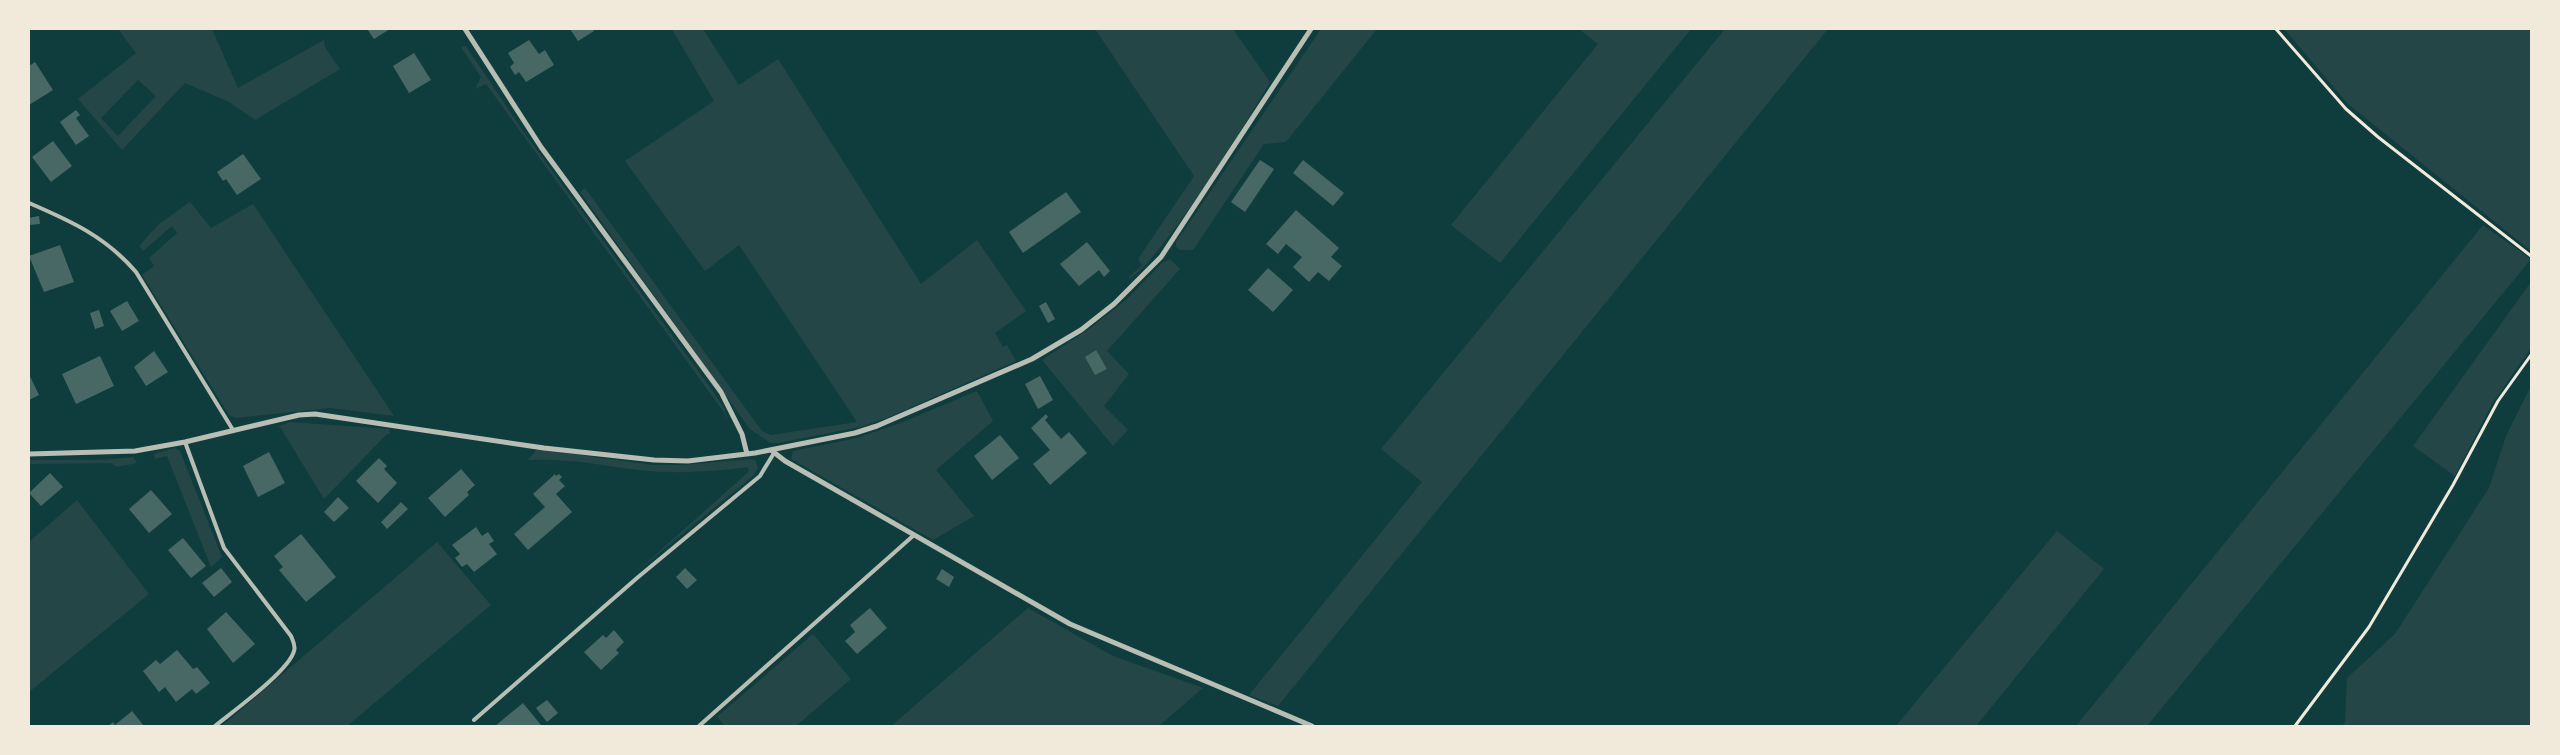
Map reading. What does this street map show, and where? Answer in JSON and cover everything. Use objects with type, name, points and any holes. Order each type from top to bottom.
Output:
[{"type":"street","points":[[465,29],[541,147],[721,392],[742,434],[747,454]]},
{"type":"street","points":[[29,454],[135,451],[186,442],[299,415],[315,414],[544,448],[654,460],[688,461],[773,452],[855,433],[894,420],[1032,359],[1099,317],[1161,257],[1311,29]]},
{"type":"street","points":[[773,452],[1070,624],[1312,726]]},
{"type":"lane","points":[[29,203],[75,222],[129,264],[136,272],[233,430]]},
{"type":"lane","points":[[186,442],[224,548],[291,636],[295,645],[294,653],[284,667],[215,726]]},
{"type":"lane","points":[[474,720],[637,578],[760,476],[773,452]]},
{"type":"lane","points":[[698,726],[914,535]]},
{"type":"path","points":[[2276,29],[2346,108],[2378,137],[2531,256]]},
{"type":"path","points":[[2296,726],[2369,627],[2453,485],[2498,401],[2531,355]]},
{"type":"shaded area","points":[[118,29],[212,29],[238,88],[324,40],[325,47],[340,69],[255,120],[229,102],[185,83],[122,150],[78,99],[136,53]],"holes":[[[138,80],[156,96],[118,136],[101,118]]]},
{"type":"shaded area","points":[[672,29],[703,29],[739,85],[778,59],[921,284],[977,240],[1026,311],[995,333],[1003,347],[1007,345],[1016,361],[887,418],[860,427],[778,443],[770,443],[749,428],[580,192],[585,188],[762,431],[771,435],[857,422],[739,245],[705,271],[625,161],[714,101]]},
{"type":"shaded area","points":[[1095,29],[1233,29],[1270,82],[1244,126],[1180,222],[1140,270],[1127,279],[1142,265],[1138,259],[1194,176]]},
{"type":"shaded area","points":[[1321,29],[1377,29],[1286,142],[1264,144],[1193,250],[1180,250],[1176,247],[1176,242]]},
{"type":"shaded area","points":[[1579,29],[1691,29],[1500,263],[1451,225],[1598,44]]},
{"type":"shaded area","points":[[1725,29],[1828,29],[1278,706],[1249,695],[1422,482],[1381,449]]},
{"type":"shaded area","points":[[2284,29],[2531,29],[2531,251],[2348,104]]},
{"type":"shaded area","points":[[466,46],[523,131],[707,383],[724,408],[727,421],[723,411],[486,84],[475,89],[481,77],[461,47]]},
{"type":"shaded area","points":[[190,202],[211,228],[253,204],[394,416],[330,408],[236,418],[229,415],[142,275],[154,266],[149,258],[177,233],[172,226],[143,251],[139,246],[159,224]]},
{"type":"shaded area","points":[[2483,225],[2531,259],[2147,726],[2076,726]]},
{"type":"shaded area","points":[[1170,259],[1180,269],[1107,351],[1129,374],[1104,406],[1128,430],[1113,446],[1042,360],[1092,327],[1127,299],[1163,262]]},
{"type":"shaded area","points":[[2531,282],[2531,348],[2492,404],[2455,476],[2413,446]]},
{"type":"shaded area","points":[[2531,386],[2531,726],[2342,726],[2345,722],[2347,678],[2395,634],[2489,488],[2506,436]]},
{"type":"shaded area","points":[[977,391],[993,421],[936,470],[974,516],[933,540],[791,459],[793,451],[853,439],[898,424]]},
{"type":"shaded area","points":[[290,422],[389,429],[390,434],[387,434],[324,499],[280,427],[277,427]]},
{"type":"shaded area","points":[[175,448],[180,451],[222,557],[211,567],[167,456],[155,459],[154,454]]},
{"type":"shaded area","points":[[537,449],[653,465],[683,465],[752,459],[756,461],[758,468],[753,476],[634,574],[746,474],[749,470],[747,467],[707,471],[666,472],[570,461],[528,460]]},
{"type":"shaded area","points":[[133,457],[137,463],[117,467],[111,463],[29,464],[29,460],[102,460]]},
{"type":"shaded area","points":[[77,500],[149,594],[29,692],[29,542]]},
{"type":"shaded area","points":[[2057,531],[2104,569],[1976,726],[1896,726]]},
{"type":"shaded area","points":[[437,542],[491,605],[347,726],[222,726]]},
{"type":"shaded area","points":[[1028,608],[1113,656],[1203,688],[1159,726],[891,726]]},
{"type":"shaded area","points":[[813,634],[851,679],[796,726],[725,726],[717,717]]},
{"type":"building","points":[[367,29],[390,29],[374,39]]},
{"type":"building","points":[[570,29],[593,29],[594,31],[578,41]]},
{"type":"building","points":[[529,40],[539,54],[545,50],[554,65],[526,82],[519,72],[515,75],[510,67],[514,63],[508,53]]},
{"type":"building","points":[[414,53],[431,80],[409,93],[393,66]]},
{"type":"building","points":[[35,62],[53,90],[29,105],[29,66]]},
{"type":"building","points":[[76,110],[80,115],[76,118],[89,136],[76,145],[60,122]]},
{"type":"building","points":[[53,141],[72,166],[51,182],[32,157]]},
{"type":"building","points":[[243,154],[261,179],[237,195],[226,179],[223,181],[217,172]]},
{"type":"building","points":[[1260,160],[1274,169],[1245,212],[1231,202]]},
{"type":"building","points":[[1303,160],[1344,193],[1333,206],[1293,173]]},
{"type":"building","points":[[1066,192],[1081,212],[1023,253],[1009,232]]},
{"type":"building","points":[[1296,210],[1339,248],[1331,257],[1342,266],[1329,281],[1318,272],[1309,282],[1293,267],[1302,257],[1286,244],[1278,254],[1266,244]]},
{"type":"building","points":[[39,216],[40,224],[29,225],[29,218]]},
{"type":"building","points":[[1087,242],[1110,271],[1104,277],[1099,270],[1079,286],[1060,264]]},
{"type":"building","points":[[60,245],[74,282],[44,292],[29,256]]},
{"type":"building","points":[[1268,268],[1293,290],[1273,312],[1248,290]]},
{"type":"building","points":[[127,301],[139,321],[122,331],[110,311]]},
{"type":"building","points":[[1046,302],[1055,319],[1048,323],[1039,306]]},
{"type":"building","points":[[99,310],[104,326],[95,329],[90,313]]},
{"type":"building","points":[[1096,350],[1107,369],[1095,375],[1085,357]]},
{"type":"building","points":[[154,351],[168,372],[146,386],[134,367]]},
{"type":"building","points":[[100,356],[114,386],[76,404],[62,374]]},
{"type":"building","points":[[29,374],[39,395],[29,400]]},
{"type":"building","points":[[1040,376],[1053,400],[1038,409],[1025,384]]},
{"type":"building","points":[[1046,414],[1048,417],[1045,420],[1061,439],[1069,432],[1087,453],[1050,485],[1033,464],[1050,450],[1031,428]]},
{"type":"building","points":[[1000,435],[1019,458],[992,480],[974,456]]},
{"type":"building","points":[[269,452],[285,483],[258,497],[243,466]]},
{"type":"building","points":[[379,458],[387,466],[384,469],[397,483],[378,503],[356,481]]},
{"type":"building","points":[[461,469],[475,485],[467,492],[469,495],[445,517],[428,498]]},
{"type":"building","points":[[50,473],[63,487],[41,506],[29,493]]},
{"type":"building","points":[[555,474],[556,476],[559,474],[562,477],[559,480],[565,486],[556,494],[572,512],[528,550],[514,534],[545,507],[533,494]]},
{"type":"building","points":[[151,490],[172,514],[149,533],[129,509]]},
{"type":"building","points":[[338,497],[349,508],[334,522],[324,512]]},
{"type":"building","points":[[401,502],[408,509],[387,529],[381,522]]},
{"type":"building","points":[[476,527],[482,536],[488,532],[494,541],[489,544],[497,554],[474,572],[467,564],[462,567],[455,558],[460,554],[452,545]]},
{"type":"building","points":[[301,534],[336,577],[306,602],[279,570],[283,567],[274,556]]},
{"type":"building","points":[[183,538],[206,566],[191,578],[168,550]]},
{"type":"building","points":[[221,568],[232,582],[214,597],[202,583]]},
{"type":"building","points":[[685,568],[697,580],[687,589],[676,577]]},
{"type":"building","points":[[942,569],[954,577],[949,587],[936,579]]},
{"type":"building","points":[[870,608],[887,628],[857,654],[845,641],[855,632],[850,625]]},
{"type":"building","points":[[226,612],[255,644],[233,663],[207,629]]},
{"type":"building","points":[[614,630],[624,642],[616,650],[619,653],[601,670],[584,652],[603,635],[606,638]]},
{"type":"building","points":[[177,650],[193,669],[197,667],[210,683],[196,694],[192,689],[176,702],[165,687],[159,692],[143,671],[156,660],[160,664]]},
{"type":"building","points":[[547,700],[558,713],[547,722],[536,708]]},
{"type":"building","points":[[523,703],[541,725],[495,726]]},
{"type":"building","points":[[132,711],[144,726],[108,726],[113,722],[115,725]]}]
